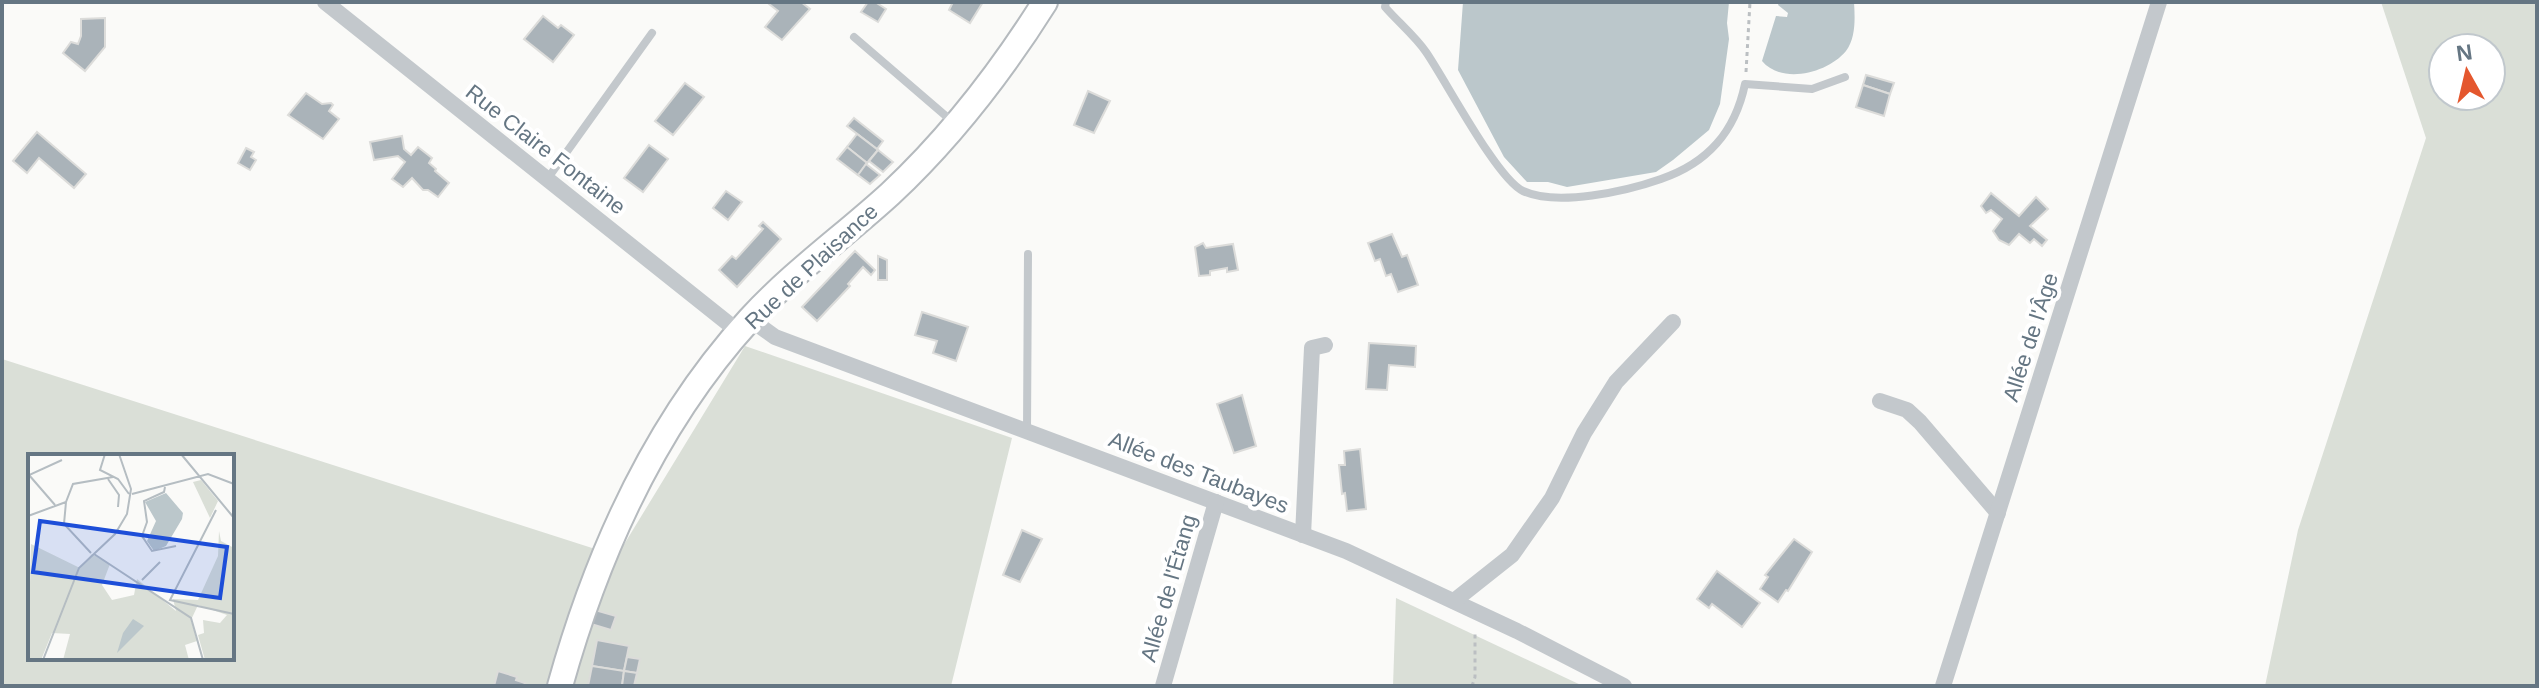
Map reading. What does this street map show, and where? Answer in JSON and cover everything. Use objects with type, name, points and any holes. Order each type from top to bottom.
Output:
[{"type":"main road","name":"Rue de Plaisance","points":[[560,686],[605,552],[632,494],[693,391],[745,325],[789,281],[889,194],[956,125],[986,89],[1045,2]]},
{"type":"street","name":"Rue Claire Fontaine","points":[[325,2],[548,178],[745,325]]},
{"type":"street","name":"Allée de l'Âge","points":[[1943,686],[2159,2]]},
{"type":"street","points":[[1454,601],[1512,555],[1552,498],[1584,433],[1616,382],[1673,322]]},
{"type":"street","name":"Allée des Taubayes","points":[[745,325],[1346,551],[1624,686]]},
{"type":"street","points":[[1303,535],[1312,348],[1325,345]]},
{"type":"street","points":[[1880,401],[1907,410],[1920,422],[1998,513]]},
{"type":"street","name":"Allée de l'Étang","points":[[1163,686],[1216,502]]},
{"type":"lane","points":[[1386,2],[1385,7],[1425,49],[1501,170],[1521,191],[1541,196],[1568,197],[1611,192],[1669,177],[1697,161],[1720,142],[1739,110],[1745,84],[1812,89],[1845,77]]},
{"type":"lane","points":[[548,178],[652,33]]},
{"type":"lane","points":[[854,37],[956,125]]},
{"type":"lane","points":[[1027,431],[1028,254]]},
{"type":"path","points":[[1745,84],[1750,2]]},
{"type":"path","points":[[1472,686],[1475,677],[1475,611]]},
{"type":"shaded area","points":[[1463,2],[1729,2],[1729,39],[1720,104],[1709,130],[1656,172],[1567,187],[1548,182],[1527,182],[1504,157],[1458,70]]},
{"type":"shaded area","points":[[1779,2],[1854,2],[1853,34],[1846,51],[1828,65],[1805,73],[1781,73],[1771,68],[1762,61],[1776,16],[1787,17],[1788,13],[1778,5]]},
{"type":"shaded area","points":[[2381,2],[2537,2],[2537,686],[2265,686],[2298,530],[2426,138]]},
{"type":"shaded area","points":[[745,346],[1012,438],[951,686],[2,686],[2,359],[617,556]]},
{"type":"shaded area","points":[[1396,598],[1583,686],[1393,686]]},
{"type":"building","points":[[770,2],[801,2],[810,9],[782,40],[765,27],[778,11]]},
{"type":"building","points":[[868,2],[875,2],[886,9],[878,22],[861,12]]},
{"type":"building","points":[[953,2],[983,2],[970,23],[949,10]]},
{"type":"building","points":[[543,16],[574,35],[553,62],[524,39]]},
{"type":"building","points":[[105,18],[105,47],[85,71],[63,53],[71,42],[78,44],[81,19]]},
{"type":"building","points":[[1866,75],[1894,83],[1890,94],[1863,85]]},
{"type":"building","points":[[685,83],[704,97],[673,135],[655,121]]},
{"type":"building","points":[[1863,85],[1890,94],[1884,116],[1856,107]]},
{"type":"building","points":[[1088,91],[1110,101],[1094,133],[1074,125]]},
{"type":"building","points":[[306,93],[322,104],[331,103],[333,105],[329,111],[339,119],[323,139],[288,115]]},
{"type":"building","points":[[854,118],[883,141],[877,149],[847,126]]},
{"type":"building","points":[[37,132],[86,174],[74,188],[39,158],[27,173],[13,161]]},
{"type":"building","points":[[857,134],[878,150],[867,163],[847,147]]},
{"type":"building","points":[[402,136],[404,149],[411,155],[418,147],[432,158],[429,163],[449,183],[438,197],[423,190],[412,178],[403,187],[392,179],[405,162],[398,156],[374,160],[370,142]]},
{"type":"building","points":[[649,145],[668,159],[643,192],[624,178]]},
{"type":"building","points":[[847,147],[867,163],[858,175],[837,159]]},
{"type":"building","points":[[246,148],[254,152],[251,157],[256,160],[250,170],[238,163]]},
{"type":"building","points":[[878,150],[893,162],[883,172],[869,161]]},
{"type":"building","points":[[866,164],[880,175],[870,184],[858,175]]},
{"type":"building","points":[[726,191],[742,202],[728,220],[713,208]]},
{"type":"building","points":[[1991,193],[2019,216],[2036,197],[2048,209],[2030,226],[2047,240],[2042,246],[2034,239],[2030,243],[2019,234],[2009,245],[1999,240],[1993,231],[2002,219],[1991,210],[1986,213],[1981,206]]},
{"type":"building","points":[[763,222],[781,239],[737,287],[719,270],[732,256],[736,259],[763,229],[759,226]]},
{"type":"building","points":[[1392,234],[1402,257],[1407,255],[1418,285],[1398,292],[1391,274],[1386,276],[1380,259],[1375,261],[1368,243]]},
{"type":"building","points":[[1203,243],[1206,248],[1233,244],[1238,270],[1227,272],[1227,268],[1199,276],[1195,247]]},
{"type":"building","points":[[855,251],[875,270],[871,275],[863,267],[848,284],[850,286],[817,321],[802,307]]},
{"type":"building","points":[[878,256],[887,260],[887,280],[878,280]]},
{"type":"building","points":[[922,312],[968,327],[956,361],[933,353],[937,341],[915,335]]},
{"type":"building","points":[[1369,343],[1416,346],[1415,367],[1389,365],[1387,390],[1366,389]]},
{"type":"building","points":[[1242,395],[1256,446],[1234,453],[1217,404]]},
{"type":"building","points":[[1360,449],[1366,509],[1347,511],[1339,465],[1345,465],[1344,451]]},
{"type":"building","points":[[1022,530],[1042,539],[1020,582],[1003,575]]},
{"type":"building","points":[[1794,539],[1812,552],[1778,602],[1760,589],[1768,577],[1765,575]]},
{"type":"building","points":[[1717,571],[1760,603],[1742,627],[1712,604],[1709,608],[1697,599]]},
{"type":"building","points":[[595,610],[616,616],[611,630],[591,624]]},
{"type":"building","points":[[597,640],[629,646],[624,671],[592,666]]},
{"type":"building","points":[[627,657],[640,659],[637,673],[624,671]]},
{"type":"building","points":[[592,666],[624,671],[622,686],[588,686]]},
{"type":"building","points":[[498,671],[517,677],[516,680],[525,683],[524,686],[494,686]]},
{"type":"building","points":[[624,671],[637,673],[634,686],[622,686]]}]
